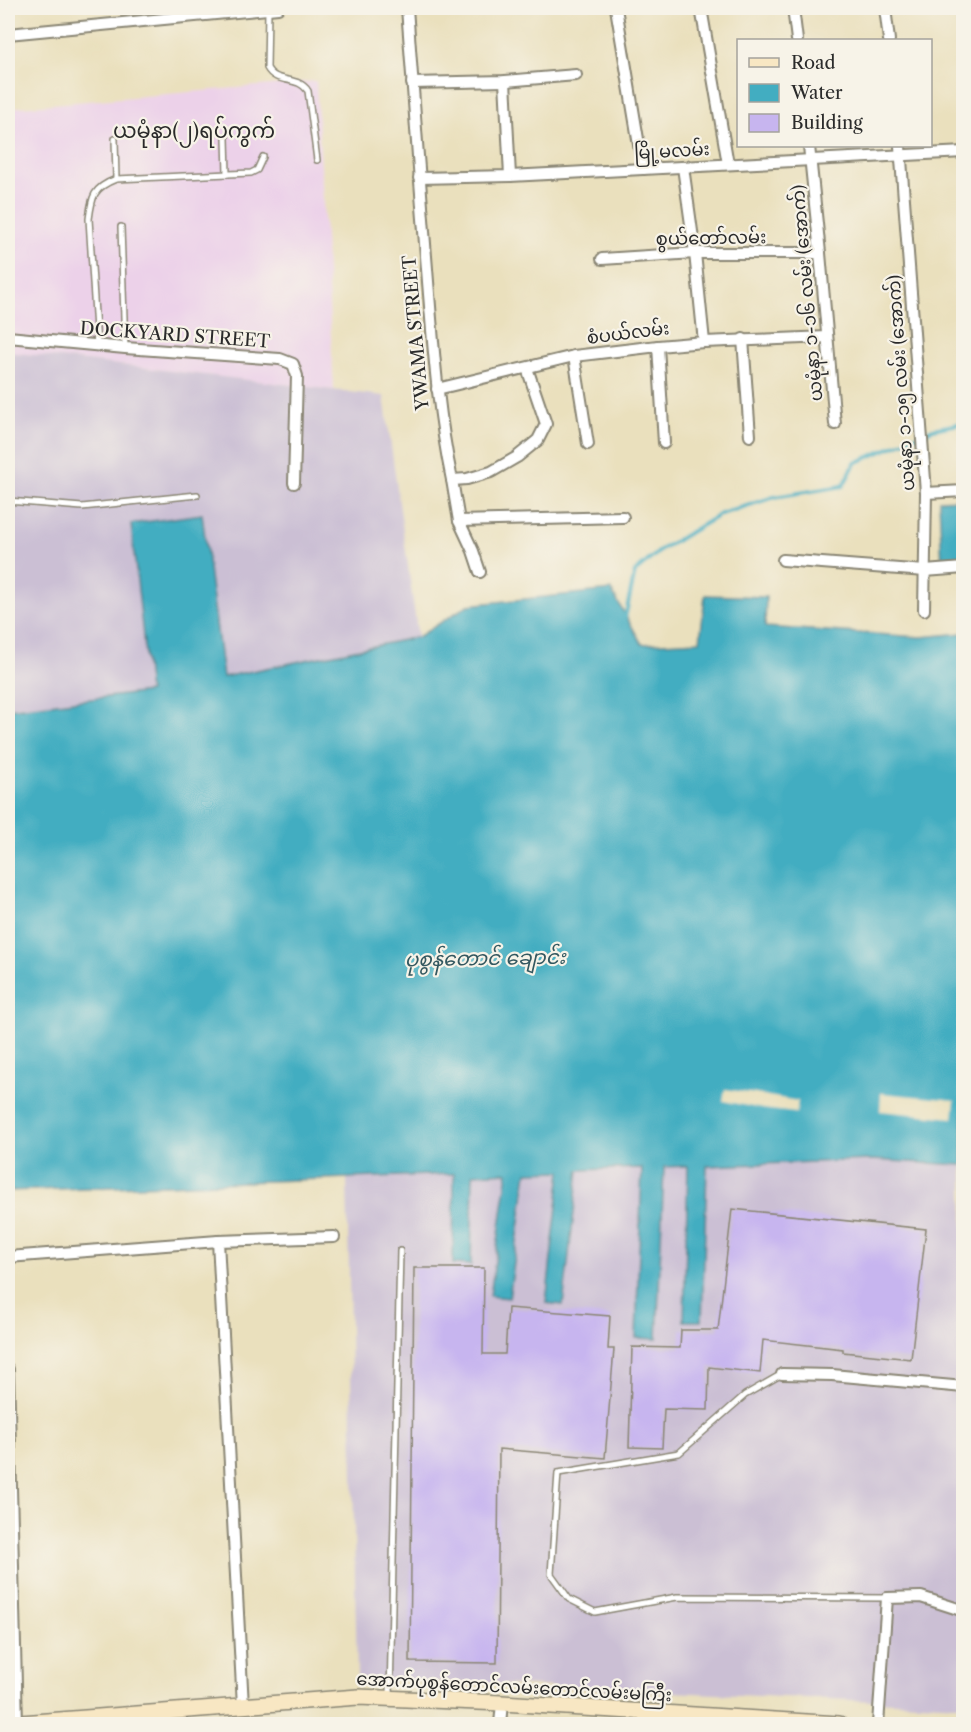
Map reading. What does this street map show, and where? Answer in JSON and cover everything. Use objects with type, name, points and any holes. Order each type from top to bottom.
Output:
[{"type":"street","points":[[8,34],[273,8]]},
{"type":"street","name":"YWAMA STREET","points":[[407,8],[437,389],[459,521],[480,572]]},
{"type":"street","points":[[616,8],[643,169]]},
{"type":"street","points":[[701,8],[728,164]]},
{"type":"street","points":[[793,8],[797,39]]},
{"type":"street","points":[[885,8],[889,39]]},
{"type":"street","points":[[412,83],[505,81],[576,75]]},
{"type":"street","points":[[505,81],[510,176]]},
{"type":"street","name":"ယမုံနာ ၁-၁၆ လမ်း (အောက်)","points":[[809,147],[835,424]]},
{"type":"street","name":"မြို့မလမ်း","points":[[419,178],[510,176],[810,160],[901,150],[963,152]]},
{"type":"street","name":"ယမုံနာ ၁-၁၅ လမ်း (အောက်)","points":[[901,150],[926,493],[924,610]]},
{"type":"street","points":[[683,166],[704,342]]},
{"type":"street","name":"စွယ်တော်လမ်း","points":[[602,259],[695,253],[820,253]]},
{"type":"street","name":"DOCKYARD STREET","points":[[8,337],[280,360],[293,364],[297,376],[294,483]]},
{"type":"street","name":"စံပယ်လမ်း","points":[[437,389],[574,356],[743,339],[827,337]]},
{"type":"street","points":[[743,339],[750,436]]},
{"type":"street","points":[[658,346],[664,442]]},
{"type":"street","points":[[574,356],[588,444]]},
{"type":"street","points":[[452,480],[467,479],[491,472],[517,457],[538,440],[546,424],[527,368]]},
{"type":"street","points":[[926,493],[963,491]]},
{"type":"street","points":[[459,521],[623,517]]},
{"type":"street","points":[[783,560],[925,571],[963,568]]},
{"type":"street","points":[[8,1257],[218,1241],[334,1237]]},
{"type":"street","points":[[218,1241],[243,1706]]},
{"type":"street","points":[[8,1369],[12,1724]]},
{"type":"street","points":[[782,1374],[832,1375],[963,1387]]},
{"type":"street","points":[[878,1725],[887,1598],[921,1597],[958,1610],[963,1609]]},
{"type":"street","name":"အောက်ပုစွန်တောင်လမ်းတောင်လမ်းမကြီး","points":[[12,1724],[358,1697],[502,1703],[839,1725]]},
{"type":"street","points":[[500,1725],[502,1703]]},
{"type":"lane","points":[[273,8],[267,68],[276,78],[305,85],[308,91],[317,160]]},
{"type":"lane","points":[[226,138],[227,174]]},
{"type":"lane","points":[[115,139],[116,179]]},
{"type":"lane","points":[[97,346],[89,219],[93,195],[103,184],[116,179],[255,172],[263,157]]},
{"type":"lane","points":[[121,227],[125,348]]},
{"type":"lane","points":[[8,501],[82,507],[197,495]]},
{"type":"lane","points":[[390,1698],[400,1251]]},
{"type":"lane","points":[[782,1374],[745,1395],[679,1454],[558,1473],[551,1575],[569,1599],[595,1612],[677,1597],[887,1598]]},
{"type":"shaded area","points":[[316,81],[334,390],[8,352],[8,108]]},
{"type":"shaded area","points":[[8,352],[384,396],[418,637],[149,692],[8,708]]},
{"type":"shaded area","points":[[871,1160],[963,1165],[963,1705],[357,1678],[347,1178]]},
{"type":"water","points":[[963,499],[963,562],[942,564],[939,500]]},
{"type":"water","name":"ပုစွန်တောင် ချောင်း","points":[[202,514],[223,677],[418,637],[468,605],[611,590],[642,644],[700,641],[705,595],[766,597],[765,627],[921,637],[963,633],[963,1165],[871,1160],[707,1166],[702,1321],[684,1321],[688,1166],[664,1167],[657,1339],[636,1338],[642,1168],[579,1170],[563,1305],[546,1303],[561,1171],[527,1172],[509,1298],[490,1296],[508,1172],[473,1174],[471,1265],[453,1264],[454,1174],[8,1191],[8,709],[149,692],[131,524]]},
{"type":"pier","points":[[725,1089],[798,1101],[796,1113],[723,1101]]},
{"type":"pier","points":[[881,1093],[955,1100],[953,1118],[880,1111]]},
{"type":"building","points":[[732,1209],[926,1229],[911,1359],[763,1340],[760,1373],[709,1367],[708,1410],[664,1409],[662,1448],[629,1447],[632,1347],[680,1348],[681,1330],[718,1330]]},
{"type":"building","points":[[414,1268],[484,1268],[483,1354],[505,1354],[508,1308],[610,1316],[608,1349],[614,1349],[605,1458],[499,1449],[497,1663],[410,1662]]},
{"type":"waterway","points":[[625,618],[635,572],[662,549],[721,514],[774,497],[843,486],[855,463],[933,429],[964,423]]},
{"type":"district","name":"ယမုံနာ(၂)ရပ်ကွက်","points":[[194,131]]}]
